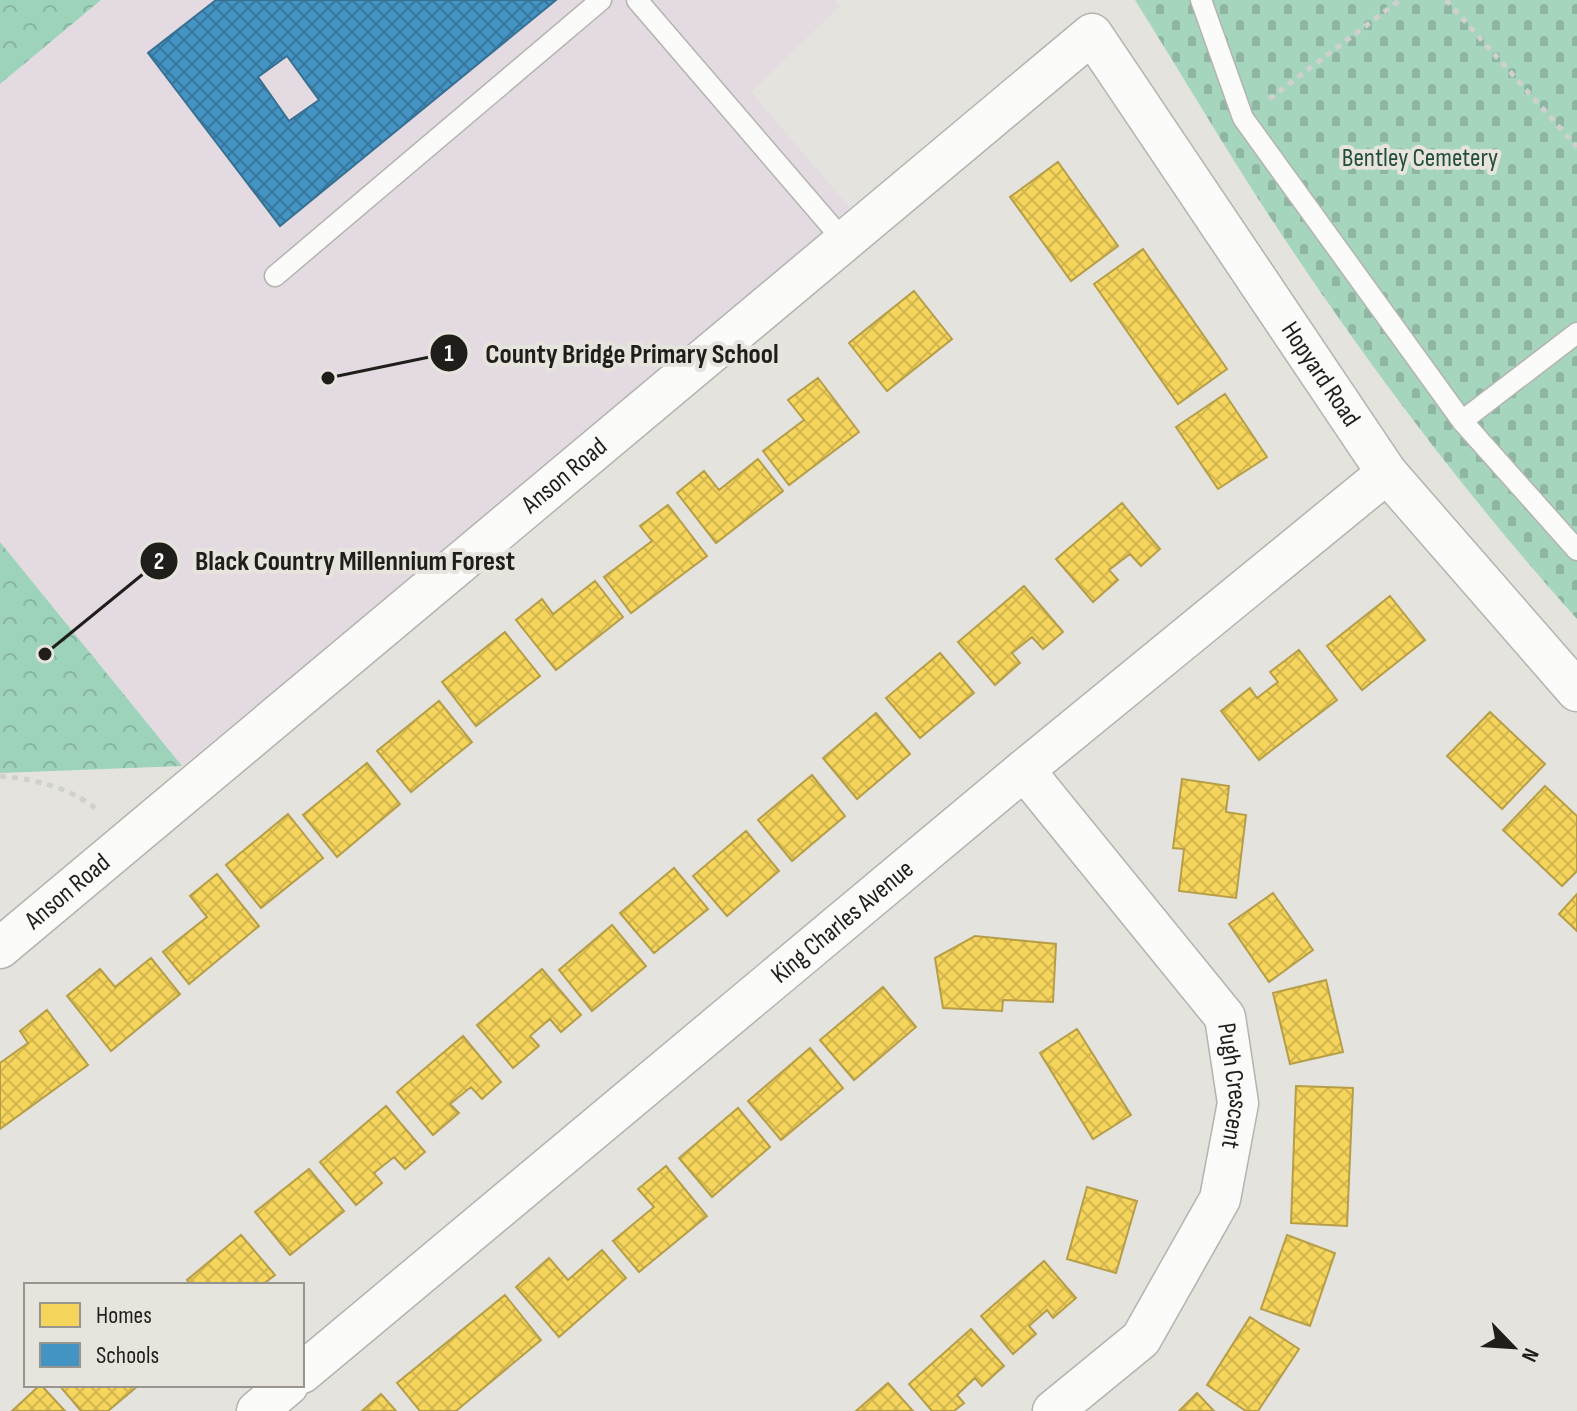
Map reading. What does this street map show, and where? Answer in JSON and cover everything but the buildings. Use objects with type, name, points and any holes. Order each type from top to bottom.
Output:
[{"type":"street","name":"Anson Road","points":[[0,948],[1092,34]]},
{"type":"street","name":"Hopyard Road","points":[[1092,34],[1387,473],[1577,691]]},
{"type":"street","name":"King Charles Avenue","points":[[304,1371],[1024,770],[1387,473]]},
{"type":"street","name":"Pugh Crescent","points":[[1024,770],[1225,1017],[1238,1103],[1220,1199],[1141,1339],[1053,1411]]},
{"type":"street","points":[[257,1411],[286,1387]]},
{"type":"lane","points":[[275,276],[601,0]]},
{"type":"lane","points":[[637,0],[844,241]]},
{"type":"lane","points":[[1201,0],[1243,118],[1462,421],[1577,550]]},
{"type":"lane","points":[[1462,421],[1577,333]]},
{"type":"path","points":[[1243,118],[1400,0]]},
{"type":"path","points":[[1446,0],[1577,147]]},
{"type":"path","points":[[0,776],[29,779],[59,788],[89,803],[132,839]]},
{"type":"shaded area","points":[[101,0],[834,0],[840,6],[751,92],[856,215],[182,766],[0,542],[0,84]]},
{"type":"green space","points":[[0,0],[101,0],[0,84]]},
{"type":"green space","name":"Bentley Cemetery","points":[[1135,0],[1577,0],[1577,619],[1465,486],[1360,348],[1253,191]]},
{"type":"green space","points":[[0,542],[182,766],[0,773]]},
{"type":"place","name":"County Bridge Primary School","points":[[328,378]]},
{"type":"place","name":"Black Country Millennium Forest","points":[[45,654]]}]
